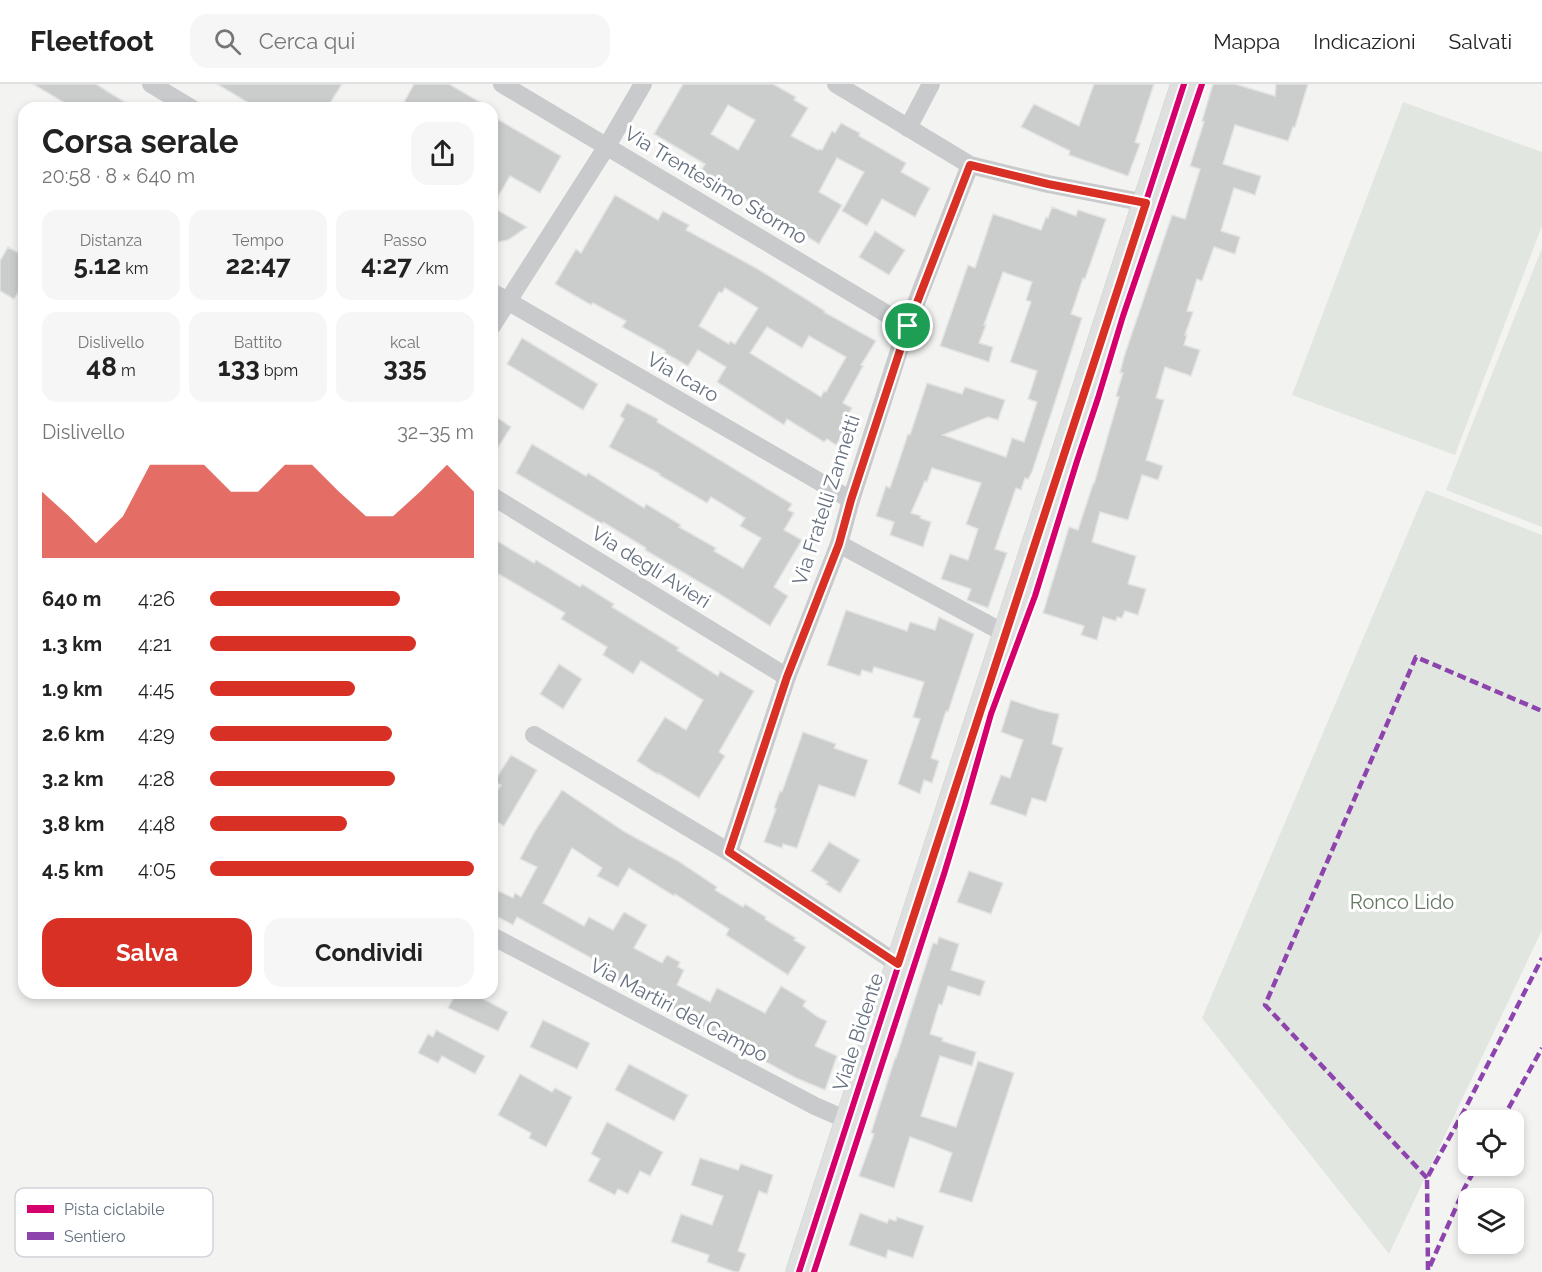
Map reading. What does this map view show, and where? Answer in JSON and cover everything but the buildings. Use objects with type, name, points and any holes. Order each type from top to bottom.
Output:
[{"type":"street","points":[[152,84],[181,102]]},
{"type":"street","name":"Via Trentesimo Stormo","points":[[502,84],[908,326]]},
{"type":"street","points":[[500,296],[607,146],[643,84]]},
{"type":"street","points":[[836,84],[970,165],[1048,184],[1146,203]]},
{"type":"street","points":[[908,128],[931,84]]},
{"type":"street","name":"Viale Bidente","points":[[799,1272],[1184,84]]},
{"type":"street","name":"Via Fratelli Zannetti","points":[[729,852],[787,677],[839,544],[851,500],[908,326],[970,165]]},
{"type":"street","name":"Via Icaro","points":[[500,296],[851,500]]},
{"type":"street","name":"Via degli Avieri","points":[[498,500],[787,677]]},
{"type":"street","points":[[839,544],[1006,634]]},
{"type":"street","points":[[534,735],[729,852],[898,964]]},
{"type":"street","name":"Via Martiri del Campo","points":[[498,939],[815,1106],[848,1120]]},
{"type":"green space","points":[[1403,102],[1542,152],[1542,226],[1455,455],[1292,395]]},
{"type":"green space","points":[[1542,248],[1542,527],[1446,490]]},
{"type":"green space","name":"Ronco Lido","points":[[1426,490],[1542,535],[1542,930],[1389,1254],[1202,1018]]},
{"type":"marked path","points":[[1427,1178],[1265,1005],[1416,657],[1542,711]]},
{"type":"marked path","points":[[1428,1270],[1427,1178],[1542,958]]},
{"type":"marked path","points":[[1508,1110],[1542,1048]]},
{"type":"marked path","points":[[1430,1266],[1471,1176]]},
{"type":"cycle path","points":[[799,1272],[1184,84]]},
{"type":"cycle path","points":[[814,1272],[944,874],[991,714],[1035,596],[1123,316],[1202,84]]},
{"type":"route","points":[[970,165],[1048,184],[1146,203],[898,964],[729,852],[787,677],[839,544],[851,500],[908,326],[970,165]]}]
